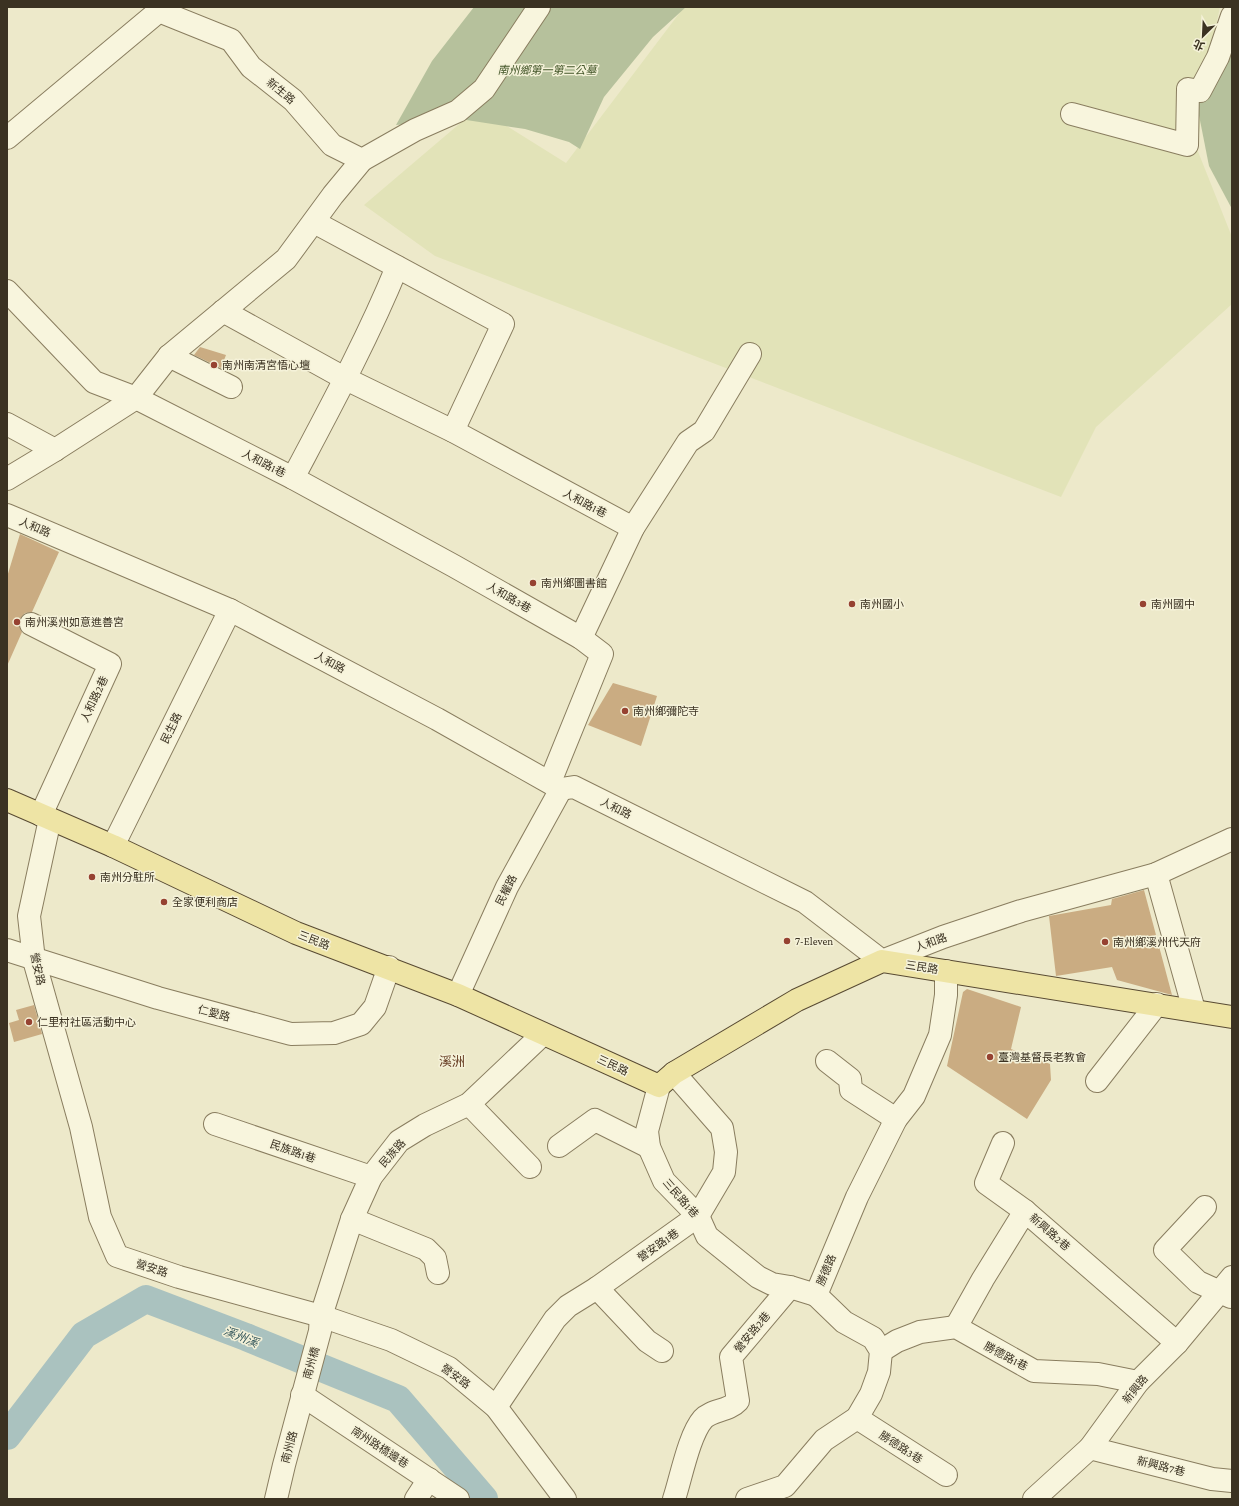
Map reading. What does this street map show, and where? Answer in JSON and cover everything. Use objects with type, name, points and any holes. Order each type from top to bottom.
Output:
[{"type":"main road","name":"三民路","points":[[10,804],[113,846],[296,933],[458,995],[543,1034],[667,1079]]},
{"type":"main road","name":"三民路","points":[[882,961],[1232,1017]]},
{"type":"main road","points":[[667,1079],[797,1000],[882,961]]},
{"type":"street","points":[[7,478],[55,450],[136,398],[169,356],[286,259],[333,195],[362,160],[415,130],[458,111],[484,89],[539,7]]},
{"type":"street","name":"新生路","points":[[7,138],[158,8],[231,40],[251,67],[293,100],[332,145],[362,160]]},
{"type":"street","points":[[1072,114],[1187,145],[1188,89],[1200,91],[1218,57],[1232,16]]},
{"type":"street","points":[[314,222],[503,324],[453,431]]},
{"type":"street","name":"人和路1巷","points":[[7,291],[94,382],[136,398],[293,478],[376,319],[397,267]]},
{"type":"street","name":"人和路1巷","points":[[222,311],[346,379],[453,431],[633,528]]},
{"type":"street","points":[[581,638],[633,528],[688,442],[704,431],[750,354]]},
{"type":"street","points":[[169,356],[231,387]]},
{"type":"street","points":[[7,424],[55,450]]},
{"type":"street","name":"人和路3巷","points":[[293,478],[454,566],[581,638],[602,654],[555,786]]},
{"type":"street","name":"人和路","points":[[7,515],[230,610],[437,719],[555,786],[574,787],[805,902],[882,961],[1021,911],[1156,874],[1232,839]]},
{"type":"street","name":"民生路","points":[[113,846],[230,610]]},
{"type":"street","name":"人和路2巷","points":[[31,624],[110,664],[45,817]]},
{"type":"street","name":"民權路","points":[[458,995],[555,786]]},
{"type":"street","name":"營安路","points":[[45,817],[29,916],[34,960],[81,1127],[100,1217],[117,1256],[321,1324],[391,1340],[449,1368],[496,1407],[565,1499]]},
{"type":"street","points":[[1156,874],[1194,1010]]},
{"type":"street","name":"仁愛路","points":[[7,950],[34,960],[158,998],[291,1034],[334,1033],[361,1024],[375,1006],[389,968]]},
{"type":"street","name":"勝德路","points":[[881,1351],[873,1338],[844,1322],[816,1295],[857,1197],[896,1119],[914,1096],[940,1035],[946,995],[946,971]]},
{"type":"street","points":[[1097,1081],[1157,1004]]},
{"type":"street","name":"民族路","points":[[321,1324],[352,1219],[371,1177],[400,1141],[425,1125],[469,1104],[543,1034]]},
{"type":"street","points":[[828,1061],[850,1079],[851,1090],[896,1119]]},
{"type":"street","name":"三民路1巷","points":[[667,1079],[647,1131],[649,1147],[664,1181],[698,1216],[707,1236],[758,1277],[772,1284],[790,1287],[816,1295]]},
{"type":"street","name":"營安路1巷","points":[[496,1407],[555,1319],[568,1306],[597,1288],[698,1216],[724,1172],[726,1152],[722,1128],[667,1079]]},
{"type":"street","points":[[469,1104],[530,1167]]},
{"type":"street","points":[[560,1146],[595,1120],[649,1147]]},
{"type":"street","name":"民族路1巷","points":[[215,1124],[371,1177]]},
{"type":"street","points":[[1003,1143],[986,1183],[1025,1211]]},
{"type":"street","points":[[1205,1207],[1166,1250],[1198,1282],[1227,1289]]},
{"type":"street","name":"新興路2巷","points":[[956,1327],[983,1279],[1025,1211],[1177,1343]]},
{"type":"street","points":[[352,1219],[426,1249],[435,1258],[438,1273]]},
{"type":"street","name":"營安路2巷","points":[[674,1499],[692,1440],[704,1418],[733,1406],[738,1401],[731,1357],[790,1287]]},
{"type":"street","points":[[597,1288],[647,1341],[662,1351]]},
{"type":"street","name":"新興路","points":[[1034,1499],[1090,1448],[1138,1382],[1177,1343],[1227,1289]]},
{"type":"street","name":"南州橋","points":[[302,1395],[321,1324]]},
{"type":"street","points":[[747,1499],[785,1486],[824,1440],[856,1418],[870,1394],[879,1372],[881,1351],[897,1341],[920,1332],[956,1327]]},
{"type":"street","name":"勝德路1巷","points":[[956,1327],[1034,1371],[1098,1374],[1138,1382]]},
{"type":"street","name":"南州路橋邊巷","points":[[302,1395],[458,1499]]},
{"type":"street","name":"南州路","points":[[276,1499],[302,1395]]},
{"type":"street","name":"勝德路3巷","points":[[856,1418],[946,1476]]},
{"type":"street","name":"新興路7巷","points":[[1090,1448],[1212,1478],[1232,1481]]},
{"type":"street","points":[[416,1499],[429,1479]]},
{"type":"green space","name":"南州鄉第一第二公墓","points":[[474,7],[686,7],[653,37],[604,97],[580,149],[569,142],[525,129],[460,119],[396,125],[432,61]]},
{"type":"green space","points":[[684,7],[1220,7],[1210,53],[1197,149],[1232,237],[1232,304],[1096,427],[1061,497],[435,256],[364,205],[478,108],[566,163]]},
{"type":"green space","points":[[1232,9],[1232,209],[1209,166],[1196,100]]},
{"type":"building","name":"南州南清宮悟心壇","points":[[200,347],[226,355],[221,368],[194,355]]},
{"type":"building","name":"南州溪州如意進善宮","points":[[20,534],[59,552],[32,612],[25,613],[20,619],[19,625],[22,632],[7,666],[7,577]]},
{"type":"building","name":"南州鄉彌陀寺","points":[[613,683],[657,696],[641,746],[588,725]]},
{"type":"building","name":"南州鄉溪州代天府","points":[[1144,890],[1172,995],[1117,980],[1112,967],[1056,976],[1049,916],[1111,905],[1112,899]]},
{"type":"building","name":"臺灣基督長老教會","points":[[967,989],[1021,1007],[1011,1049],[1050,1064],[1051,1080],[1027,1119],[947,1066],[963,992]]},
{"type":"building","name":"仁里村社區活動中心","points":[[34,1005],[42,1034],[14,1042],[9,1023],[19,1020],[16,1010]]},
{"type":"waterway","name":"溪州溪","points":[[7,1436],[84,1335],[146,1299],[246,1337],[398,1399],[484,1499]]},
{"type":"place","name":"南州南清宮悟心壇","points":[[214,365]]},
{"type":"place","name":"南州鄉圖書館","points":[[533,583]]},
{"type":"place","name":"南州國小","points":[[852,604]]},
{"type":"place","name":"南州國中","points":[[1143,604]]},
{"type":"place","name":"南州溪州如意進善宮","points":[[17,622]]},
{"type":"place","name":"南州鄉彌陀寺","points":[[625,711]]},
{"type":"place","name":"南州分駐所","points":[[92,877]]},
{"type":"place","name":"全家便利商店","points":[[164,902]]},
{"type":"place","name":"7-Eleven","points":[[787,941]]},
{"type":"place","name":"南州鄉溪州代天府","points":[[1105,942]]},
{"type":"place","name":"仁里村社區活動中心","points":[[29,1022]]},
{"type":"place","name":"臺灣基督長老教會","points":[[990,1057]]},
{"type":"district","name":"溪洲","points":[[452,1061]]}]
